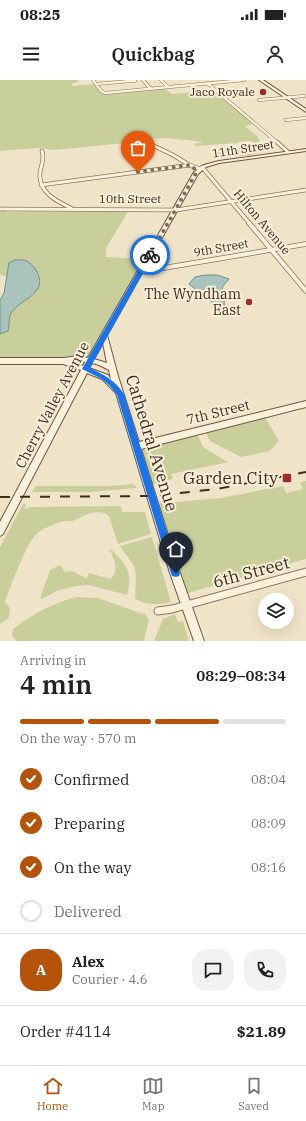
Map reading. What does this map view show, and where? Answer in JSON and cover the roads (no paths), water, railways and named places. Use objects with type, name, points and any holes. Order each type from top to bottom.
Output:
[{"type":"main road","points":[[261,80],[306,111]]},
{"type":"main road","name":"11th Street","points":[[201,168],[224,161],[306,150]]},
{"type":"main road","name":"Cherry Valley Avenue","points":[[0,531],[90,360],[196,173],[201,168]]},
{"type":"main road","points":[[104,335],[112,368]]},
{"type":"main road","name":"Cathedral Avenue","points":[[64,361],[74,358],[90,360],[105,364],[112,368],[176,573],[199,641]]},
{"type":"main road","points":[[0,361],[64,361],[104,377],[120,394]]},
{"type":"main road","name":"7th Street","points":[[137,446],[306,404]]},
{"type":"street","points":[[94,80],[101,91],[105,93],[244,80]]},
{"type":"street","points":[[143,80],[151,89]]},
{"type":"street","points":[[161,80],[168,87]]},
{"type":"street","points":[[178,80],[184,86]]},
{"type":"street","points":[[96,84],[130,81]]},
{"type":"street","points":[[207,83],[288,152]]},
{"type":"street","points":[[258,99],[303,95]]},
{"type":"street","points":[[287,121],[306,119]]},
{"type":"street","points":[[146,142],[190,165],[195,169],[196,173]]},
{"type":"street","points":[[42,151],[45,160],[40,174],[41,185],[46,193],[57,202],[74,209]]},
{"type":"street","name":"11th Street","points":[[41,185],[190,165],[201,168]]},
{"type":"street","name":"Hilton Avenue","points":[[201,168],[232,201],[306,290]]},
{"type":"street","name":"10th Street","points":[[0,209],[176,210],[306,190]]},
{"type":"street","points":[[48,209],[57,202]]},
{"type":"street","name":"9th Street","points":[[140,272],[306,244]]},
{"type":"street","name":"6th Street","points":[[158,611],[172,609],[306,572]]},
{"type":"water","points":[[15,260],[24,260],[32,264],[39,278],[39,285],[37,290],[32,295],[11,313],[8,331],[0,334],[0,300],[4,293],[9,263]]},
{"type":"water","points":[[217,275],[229,279],[223,286],[222,290],[217,293],[226,298],[224,302],[225,309],[215,309],[212,302],[198,293],[189,284],[195,277]]},
{"type":"railway","points":[[0,497],[152,496],[217,489],[306,472]]},
{"type":"place","name":"Jaco Royale","points":[[263,92]]},
{"type":"place","name":"The Wyndham East","points":[[249,302]]},
{"type":"place","name":"Garden City","points":[[287,478]]}]
